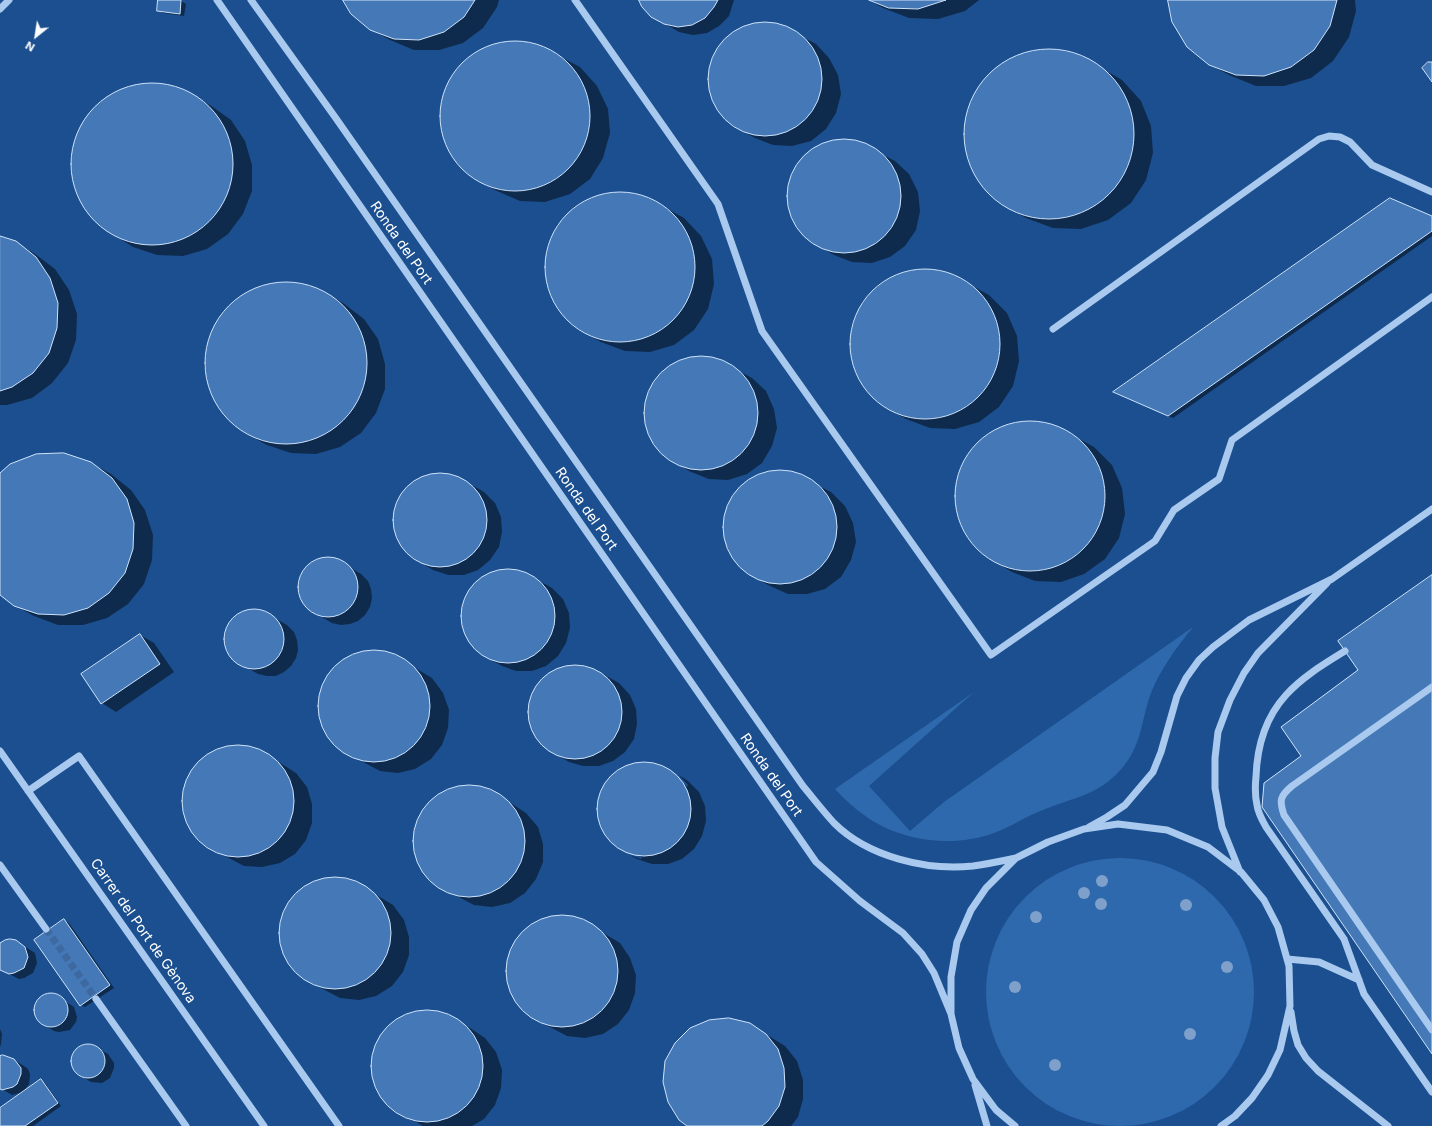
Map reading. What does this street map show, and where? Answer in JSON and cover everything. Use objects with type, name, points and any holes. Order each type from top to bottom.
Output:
[{"type":"street","points":[[0,8],[9,0]]},
{"type":"street","name":"Ronda del Port","points":[[217,0],[808,851],[816,862],[840,884],[903,933],[922,954],[934,973],[951,1014]]},
{"type":"street","name":"Ronda del Port","points":[[251,0],[340,123],[817,804],[835,824],[854,839],[871,849],[897,859],[923,864],[972,866],[1016,858]]},
{"type":"street","points":[[575,0],[718,204],[762,331],[991,655],[1155,541],[1174,510],[1219,479],[1232,440],[1432,297]]},
{"type":"street","points":[[1053,329],[1319,139],[1329,136],[1340,137],[1350,142],[1372,165],[1432,192]]},
{"type":"street","points":[[988,1126],[973,1079],[959,1048],[951,1014],[951,977],[957,942],[971,910],[986,888],[1016,858],[1048,842],[1084,829],[1107,817],[1125,805],[1153,772],[1161,752],[1178,696],[1186,678],[1199,660],[1213,647],[1249,620],[1332,579],[1432,509]]},
{"type":"street","points":[[1241,872],[1222,827],[1215,788],[1215,758],[1218,732],[1230,700],[1244,673],[1258,653],[1332,579]]},
{"type":"street","points":[[1345,651],[1300,682],[1286,695],[1271,715],[1262,737],[1256,759],[1256,804],[1266,827],[1344,939],[1364,994],[1432,1092]]},
{"type":"street","points":[[1432,687],[1284,792],[1281,799],[1281,806],[1284,815],[1432,1030]]},
{"type":"street","name":"Carrer del Port de Gènova","points":[[0,751],[264,1126]]},
{"type":"street","points":[[28,791],[79,756],[339,1126]]},
{"type":"street","points":[[1084,829],[1118,824],[1167,830],[1208,847],[1241,872],[1264,900],[1278,927],[1289,966],[1290,1006],[1298,1045],[1306,1058],[1318,1071],[1388,1126]]},
{"type":"street","points":[[0,865],[46,929]]},
{"type":"street","points":[[1287,959],[1319,962],[1359,980]]},
{"type":"street","points":[[96,999],[186,1126]]},
{"type":"street","points":[[1221,1126],[1235,1116],[1252,1098],[1268,1075],[1280,1050],[1290,1006]]},
{"type":"street","points":[[973,1079],[996,1110],[1014,1126]]},
{"type":"shaded area","points":[[1193,627],[1170,658],[1155,684],[1148,702],[1139,738],[1126,763],[1108,782],[1088,793],[1037,812],[994,833],[966,840],[937,841],[908,836],[882,826],[857,809],[835,789],[974,692],[869,786],[910,831],[944,802]]},
{"type":"shaded area","points":[[1120,858],[1146,861],[1171,868],[1205,888],[1215,897],[1224,907],[1244,941],[1251,966],[1254,992],[1251,1018],[1244,1043],[1224,1077],[1215,1087],[1205,1096],[1171,1116],[1146,1123],[1120,1126],[1094,1123],[1069,1116],[1035,1096],[1025,1087],[1016,1077],[996,1043],[989,1018],[986,992],[989,966],[996,941],[1016,907],[1025,897],[1035,888],[1069,868],[1094,861]]},
{"type":"building","points":[[158,0],[181,0],[180,14],[157,11]]},
{"type":"building","points":[[343,0],[475,0],[464,17],[444,32],[419,40],[394,39],[370,30],[351,14]]},
{"type":"building","points":[[639,0],[718,0],[705,18],[692,25],[678,27],[664,24],[651,17],[642,7]]},
{"type":"building","points":[[869,0],[946,0],[918,9],[889,8]]},
{"type":"building","points":[[1168,0],[1337,0],[1330,26],[1314,50],[1291,67],[1264,76],[1236,75],[1209,65],[1187,47],[1172,22]]},
{"type":"building","points":[[765,22],[787,27],[805,39],[817,57],[822,79],[817,101],[805,119],[787,131],[765,136],[743,131],[725,119],[713,101],[708,79],[713,57],[725,39],[743,27]]},
{"type":"building","points":[[522,41],[544,46],[557,53],[573,68],[585,87],[589,101],[589,131],[585,145],[578,158],[563,174],[544,186],[530,190],[508,191],[486,186],[473,179],[452,158],[445,145],[441,131],[440,109],[445,87],[452,74],[473,53],[486,46],[500,42]]},
{"type":"building","points":[[1049,49],[1074,53],[1089,59],[1109,74],[1124,94],[1132,117],[1134,134],[1130,159],[1124,174],[1109,194],[1089,209],[1066,217],[1049,219],[1024,215],[1009,209],[989,194],[974,174],[966,151],[964,134],[968,109],[974,94],[989,74],[1009,59],[1032,51]]},
{"type":"building","points":[[1428,62],[1432,62],[1432,82],[1422,68]]},
{"type":"building","points":[[144,83],[160,83],[176,86],[190,92],[203,101],[215,113],[224,126],[230,140],[233,164],[232,180],[224,202],[215,215],[203,227],[190,236],[176,242],[160,245],[144,245],[128,242],[114,236],[101,227],[89,215],[80,202],[74,188],[71,172],[71,156],[74,140],[80,126],[89,113],[101,101],[114,92],[128,86]]},
{"type":"building","points":[[844,139],[866,144],[884,156],[896,174],[901,196],[896,218],[884,236],[866,248],[844,253],[822,248],[804,236],[792,218],[787,196],[792,174],[804,156],[822,144]]},
{"type":"building","points":[[627,192],[649,197],[662,204],[678,219],[690,238],[694,252],[694,282],[690,296],[683,309],[668,325],[649,337],[635,341],[613,342],[591,337],[578,330],[557,309],[550,296],[546,282],[545,260],[550,238],[557,225],[578,204],[591,197],[605,193]]},
{"type":"building","points":[[1390,198],[1432,216],[1432,231],[1168,416],[1113,392]]},
{"type":"building","points":[[0,236],[16,241],[36,257],[50,278],[58,303],[57,328],[49,353],[33,373],[12,387],[0,391]]},
{"type":"building","points":[[932,269],[954,274],[967,281],[983,296],[995,315],[999,329],[999,359],[995,373],[988,386],[973,402],[954,414],[940,418],[918,419],[896,414],[883,407],[862,386],[855,373],[851,359],[850,337],[855,315],[862,302],[883,281],[896,274],[910,270]]},
{"type":"building","points":[[278,282],[294,282],[317,288],[337,300],[349,312],[364,339],[367,363],[364,387],[361,394],[349,414],[337,426],[310,441],[294,444],[278,444],[255,438],[235,426],[223,414],[208,387],[205,371],[205,355],[211,332],[223,312],[235,300],[262,285]]},
{"type":"building","points":[[701,356],[723,361],[741,373],[753,391],[758,413],[753,435],[741,453],[723,465],[701,470],[679,465],[661,453],[649,435],[644,413],[649,391],[661,373],[679,361]]},
{"type":"building","points":[[1037,421],[1059,426],[1072,433],[1088,448],[1100,467],[1104,481],[1104,511],[1100,525],[1093,538],[1078,554],[1059,566],[1045,570],[1023,571],[1001,566],[988,559],[967,538],[960,525],[956,511],[955,489],[960,467],[967,454],[988,433],[1001,426],[1015,422]]},
{"type":"building","points":[[64,453],[91,462],[112,478],[127,499],[134,523],[133,549],[125,573],[109,593],[88,608],[64,615],[38,614],[14,606],[0,595],[0,473],[10,464],[36,454]]},
{"type":"building","points":[[780,470],[802,475],[820,487],[832,505],[837,527],[832,549],[820,567],[802,579],[780,584],[758,579],[740,567],[728,549],[723,527],[728,505],[740,487],[758,475]]},
{"type":"building","points":[[440,473],[458,476],[474,486],[484,502],[487,520],[484,538],[474,554],[458,564],[440,567],[422,564],[406,554],[396,538],[393,520],[396,502],[406,486],[422,476]]},
{"type":"building","points":[[328,557],[345,562],[353,570],[358,587],[353,604],[345,612],[328,617],[311,612],[303,604],[298,587],[303,570],[311,562]]},
{"type":"building","points":[[499,569],[517,569],[526,572],[542,582],[552,598],[555,607],[555,625],[552,634],[542,650],[526,660],[517,663],[499,663],[490,660],[474,650],[464,634],[461,625],[461,607],[464,598],[474,582],[490,572]]},
{"type":"building","points":[[1432,575],[1432,1054],[1262,807],[1264,783],[1301,756],[1281,727],[1358,670],[1338,641]]},
{"type":"building","points":[[254,609],[271,614],[279,622],[284,639],[279,656],[271,664],[254,669],[237,664],[229,656],[224,639],[229,622],[237,614]]},
{"type":"building","points":[[140,634],[160,664],[101,704],[81,674]]},
{"type":"building","points":[[374,650],[395,655],[405,660],[413,667],[420,675],[425,685],[430,706],[425,727],[420,737],[413,745],[405,752],[395,757],[374,762],[353,757],[343,752],[335,745],[328,737],[323,727],[318,706],[323,685],[328,675],[335,667],[343,660],[353,655]]},
{"type":"building","points":[[566,665],[584,665],[593,668],[609,678],[619,694],[622,703],[622,721],[619,730],[609,746],[593,756],[584,759],[566,759],[557,756],[541,746],[531,730],[528,721],[528,703],[531,694],[541,678],[557,668]]},
{"type":"building","points":[[238,745],[259,750],[269,755],[277,762],[284,770],[289,780],[294,801],[289,822],[284,832],[277,840],[269,847],[259,852],[238,857],[217,852],[207,847],[199,840],[192,832],[187,822],[182,801],[187,780],[192,770],[199,762],[207,755],[217,750]]},
{"type":"building","points":[[635,762],[653,762],[662,765],[678,775],[688,791],[691,800],[691,818],[688,827],[678,843],[662,853],[653,856],[635,856],[626,853],[610,843],[600,827],[597,818],[597,800],[600,791],[610,775],[626,765]]},
{"type":"building","points":[[469,785],[490,790],[500,795],[508,802],[515,810],[520,820],[525,841],[520,862],[515,872],[508,880],[500,887],[490,892],[469,897],[448,892],[438,887],[430,880],[423,872],[418,862],[413,841],[418,820],[423,810],[430,802],[438,795],[448,790]]},
{"type":"building","points":[[335,877],[346,878],[356,882],[366,887],[374,894],[381,902],[386,912],[390,922],[390,944],[386,954],[381,964],[374,972],[366,979],[356,984],[346,988],[335,989],[324,988],[314,984],[304,979],[296,972],[289,964],[284,954],[280,944],[279,933],[280,922],[284,912],[289,902],[296,894],[304,887],[314,882],[324,878]]},
{"type":"building","points":[[562,915],[573,916],[583,920],[593,925],[601,932],[608,940],[613,950],[617,960],[617,982],[613,992],[608,1002],[601,1010],[593,1017],[583,1022],[573,1026],[562,1027],[551,1026],[541,1022],[531,1017],[523,1010],[516,1002],[511,992],[507,982],[506,971],[507,960],[511,950],[516,940],[523,932],[531,925],[541,920],[551,916]]},
{"type":"building","points":[[64,919],[110,985],[80,1006],[34,940]]},
{"type":"building","points":[[10,939],[16,940],[25,947],[28,957],[24,968],[9,974],[0,970],[0,943]]},
{"type":"building","points":[[48,993],[54,993],[58,994],[65,1000],[68,1010],[67,1017],[61,1024],[54,1027],[48,1027],[44,1026],[37,1020],[34,1013],[34,1007],[35,1003],[41,996]]},
{"type":"building","points":[[427,1010],[448,1015],[458,1020],[466,1027],[473,1035],[478,1045],[483,1066],[478,1087],[473,1097],[466,1105],[458,1112],[448,1117],[427,1122],[406,1117],[396,1112],[388,1105],[381,1097],[376,1087],[371,1066],[376,1045],[381,1035],[388,1027],[396,1020],[406,1015]]},
{"type":"building","points":[[729,1018],[750,1023],[766,1034],[778,1049],[784,1068],[785,1087],[779,1106],[768,1121],[762,1126],[687,1126],[679,1120],[668,1102],[663,1082],[665,1061],[675,1043],[690,1028],[709,1020]]},
{"type":"building","points":[[85,1044],[91,1044],[95,1045],[102,1051],[105,1061],[104,1068],[98,1075],[91,1078],[85,1078],[81,1077],[74,1071],[71,1064],[71,1058],[72,1054],[78,1047]]},
{"type":"building","points":[[3,1055],[14,1059],[21,1068],[21,1074],[17,1084],[13,1087],[2,1090],[0,1089],[0,1056]]},
{"type":"building","points":[[41,1079],[58,1103],[25,1126],[0,1126],[0,1108]]},
{"type":"tunnel","points":[[46,929],[96,999]]}]
